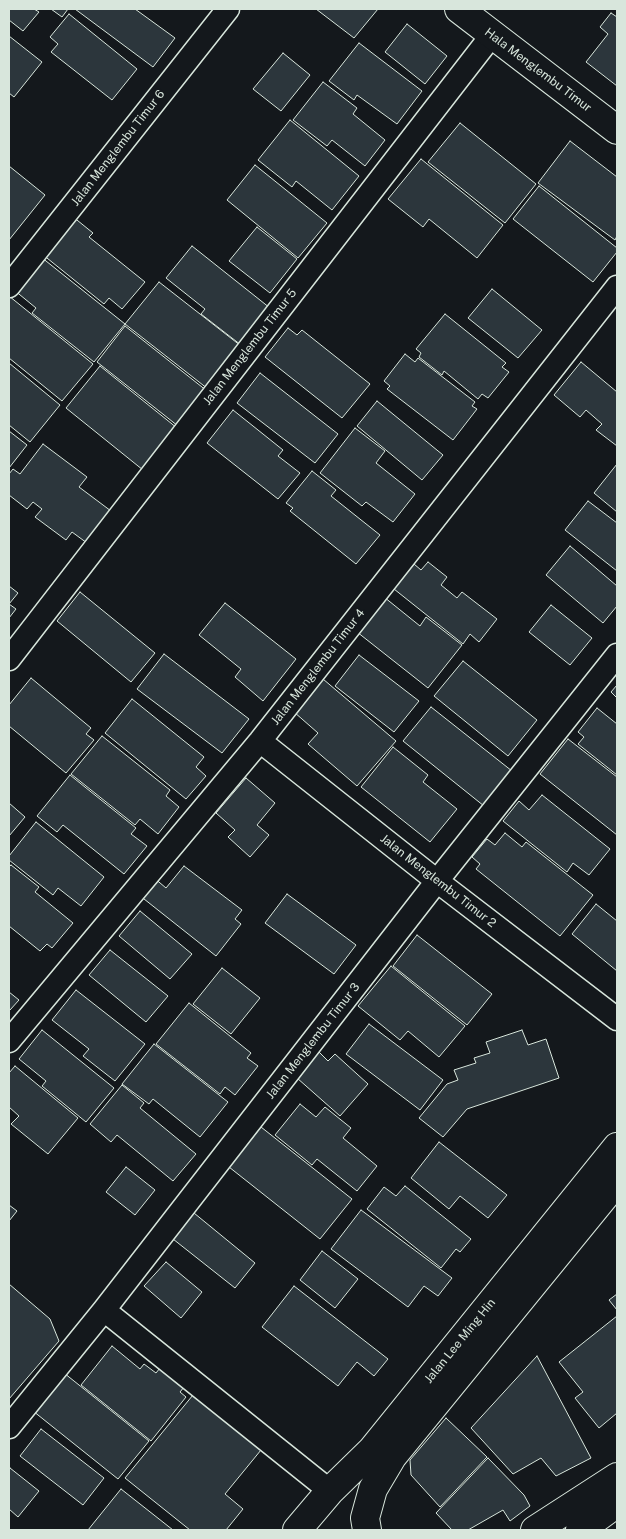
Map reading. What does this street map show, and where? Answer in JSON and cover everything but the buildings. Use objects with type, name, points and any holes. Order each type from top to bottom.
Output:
[{"type":"main road","name":"Hala Menglembu Timur","points":[[463,10],[492,35],[617,130]]},
{"type":"main road","name":"Jalan Lee Ming Hin","points":[[298,1530],[330,1491],[372,1450],[617,1147]]},
{"type":"main road","name":"Jalan Lee Ming Hin","points":[[367,1530],[365,1518],[373,1489],[392,1457],[617,1182]]},
{"type":"main road","points":[[534,1530],[617,1477]]},
{"type":"main road","points":[[580,1530],[617,1503]]},
{"type":"street","name":"Jalan Menglembu Timur 6","points":[[9,286],[228,9]]},
{"type":"street","name":"Jalan Menglembu Timur 5","points":[[9,659],[492,35]]},
{"type":"street","name":"Jalan Menglembu Timur 4","points":[[9,1041],[260,741],[617,286]]},
{"type":"street","name":"Jalan Menglembu Timur 3","points":[[9,1427],[104,1310],[617,654]]},
{"type":"street","name":"Jalan Menglembu Timur 2","points":[[260,741],[437,882],[617,1019]]},
{"type":"street","points":[[104,1310],[330,1491]]}]
